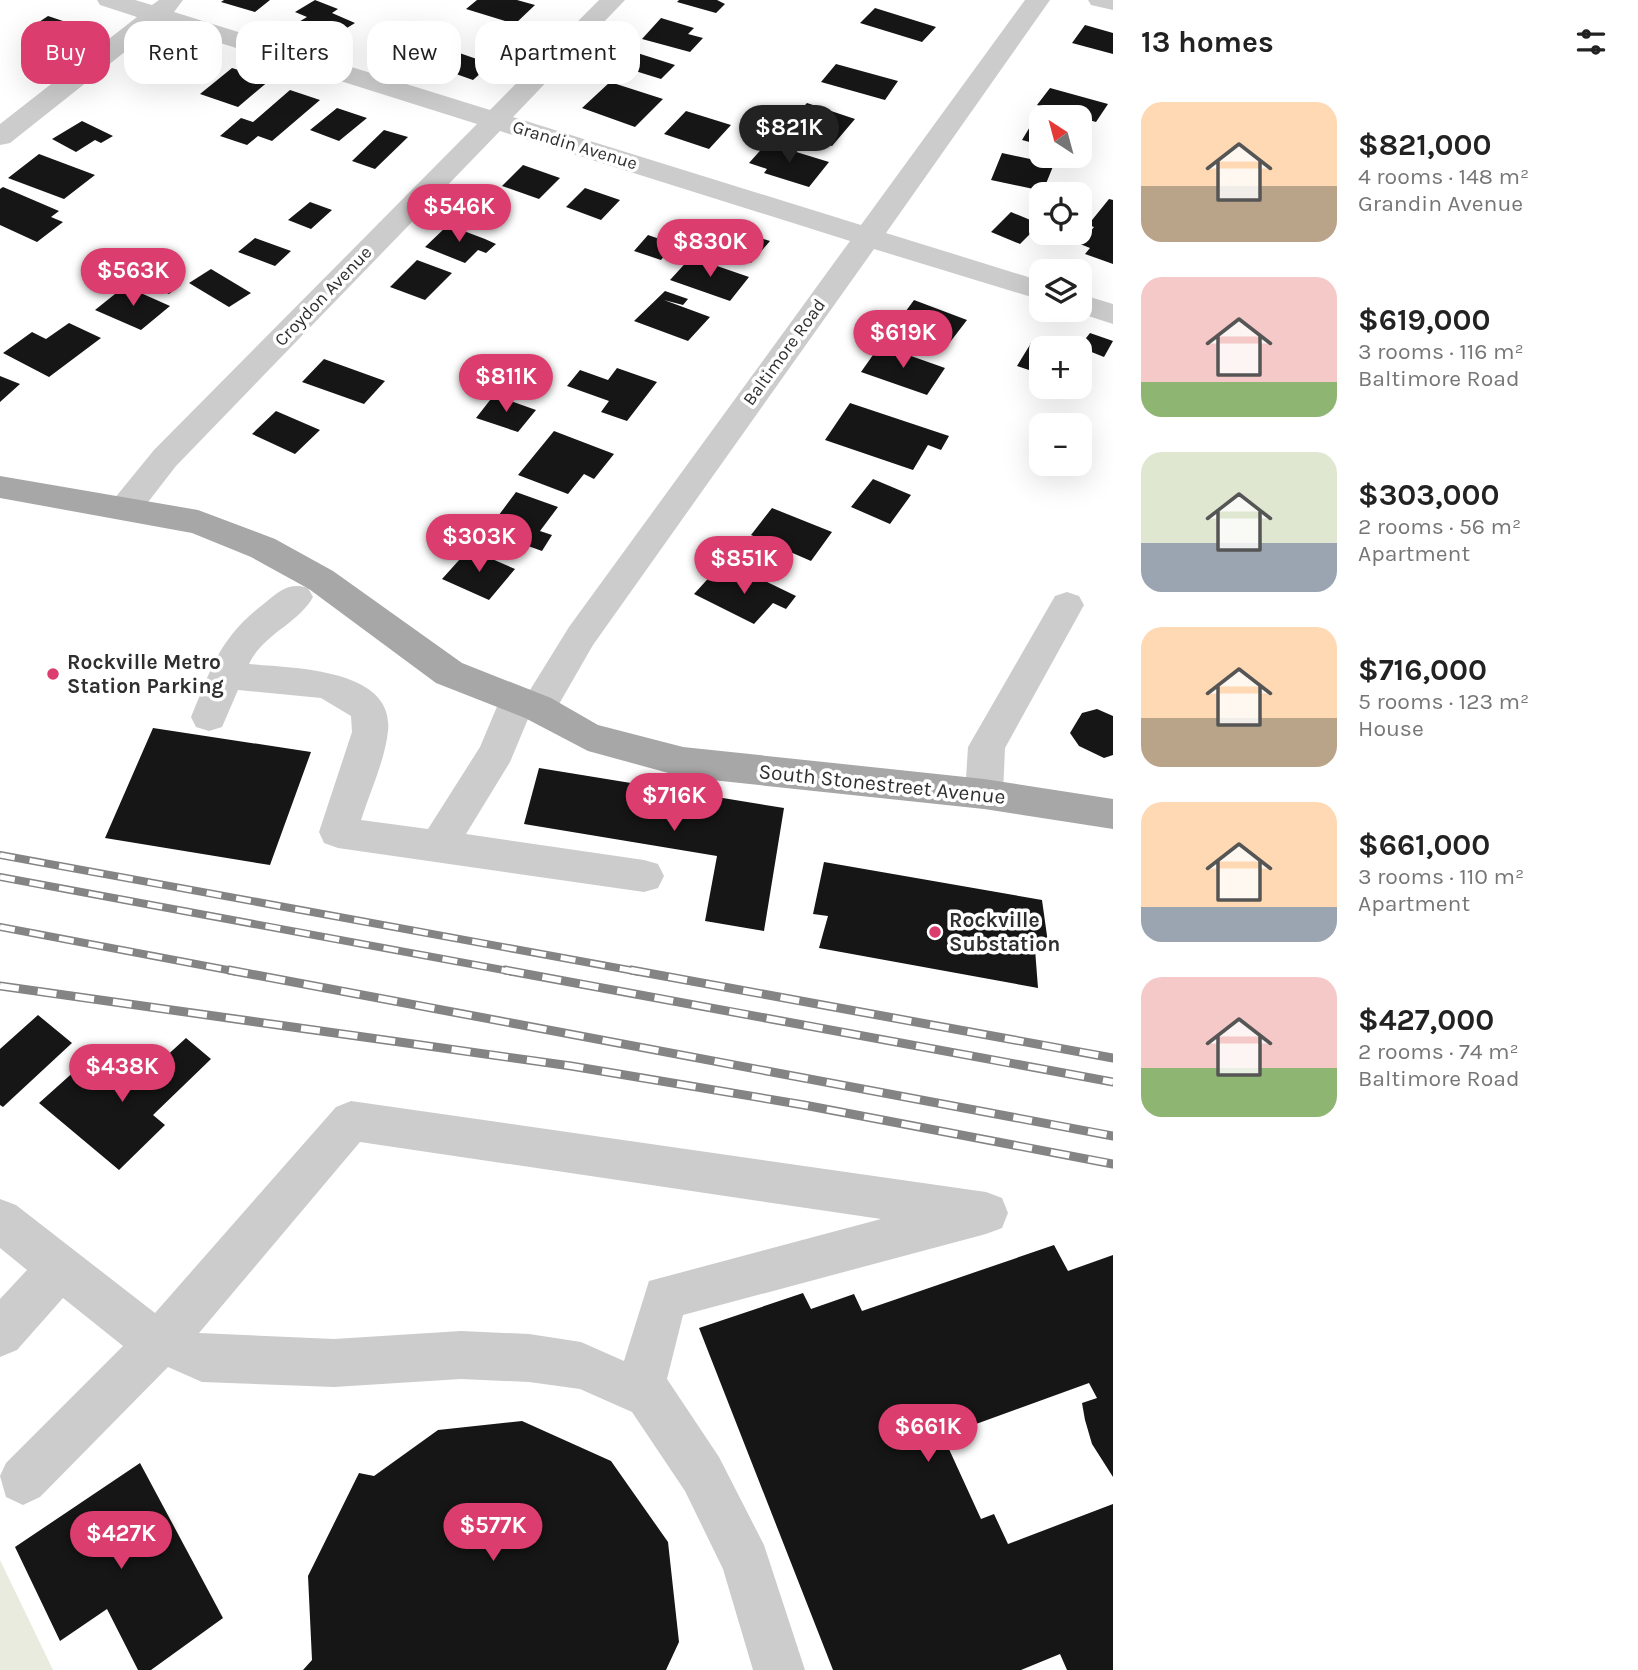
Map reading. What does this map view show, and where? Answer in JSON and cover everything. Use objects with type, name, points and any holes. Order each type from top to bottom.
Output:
[{"type":"main road","name":"South Stonestreet Avenue","points":[[0,487],[126,507],[198,522],[263,548],[321,580],[449,673],[528,704],[588,737],[683,762],[984,794],[1113,814]]},
{"type":"street","name":"Grandin Avenue","points":[[109,0],[165,7],[495,120],[1029,287]]},
{"type":"street","name":"Croydon Avenue","points":[[126,507],[164,458],[613,0]]},
{"type":"street","name":"Baltimore Road","points":[[438,846],[528,704],[581,636],[1038,0]]},
{"type":"street","points":[[1100,0],[1113,3]]},
{"type":"street","points":[[0,137],[165,7]]},
{"type":"street","points":[[1092,307],[1113,314]]},
{"type":"street","points":[[209,717],[235,655],[250,634],[296,597]]},
{"type":"street","points":[[984,794],[987,747],[1067,605]]},
{"type":"street","points":[[226,676],[328,685],[369,709],[370,732],[338,832],[644,876]]},
{"type":"street","points":[[23,1480],[162,1340],[351,1121],[986,1213],[665,1297],[640,1390]]},
{"type":"street","points":[[0,1220],[138,1329],[202,1358],[334,1363],[461,1355],[529,1358],[581,1366],[649,1395],[702,1474],[746,1563],[779,1670]]},
{"type":"street","points":[[0,1334],[59,1268]]},
{"type":"shaded area","points":[[0,1560],[53,1670],[0,1670]]},
{"type":"building","points":[[270,0],[255,12],[221,2]]},
{"type":"building","points":[[315,0],[338,9],[332,13],[350,21],[300,21],[307,17],[295,12]]},
{"type":"building","points":[[477,0],[517,0],[535,5],[518,21],[505,21],[466,9]]},
{"type":"building","points":[[717,0],[725,4],[716,13],[677,2]]},
{"type":"building","points":[[875,8],[936,27],[922,42],[860,23]]},
{"type":"building","points":[[48,16],[63,21],[40,21]]},
{"type":"building","points":[[661,18],[694,28],[688,34],[703,38],[690,52],[642,39]]},
{"type":"building","points":[[1085,25],[1113,33],[1113,54],[1072,43]]},
{"type":"building","points":[[461,54],[475,58],[473,80],[461,76]]},
{"type":"building","points":[[640,54],[675,65],[661,79],[640,72]]},
{"type":"building","points":[[836,64],[898,81],[885,100],[821,82]]},
{"type":"building","points":[[232,68],[236,69],[236,84],[265,84],[238,107],[200,94],[212,84],[222,84],[222,76]]},
{"type":"building","points":[[608,84],[616,84],[663,99],[635,127],[582,108]]},
{"type":"building","points":[[1050,88],[1108,104],[1096,122],[1092,121],[1092,105],[1037,105]]},
{"type":"building","points":[[290,90],[320,100],[272,141],[258,136],[247,145],[220,136],[241,118],[253,122]]},
{"type":"building","points":[[807,103],[855,119],[832,146],[795,134],[801,127],[788,123]]},
{"type":"building","points":[[337,108],[367,118],[339,141],[310,130]]},
{"type":"building","points":[[686,111],[731,125],[709,149],[664,134]]},
{"type":"building","points":[[82,121],[113,136],[101,143],[95,140],[76,152],[52,139]]},
{"type":"building","points":[[1029,128],[1029,142],[1022,140]]},
{"type":"building","points":[[384,130],[408,137],[375,169],[352,161]]},
{"type":"building","points":[[767,143],[829,162],[809,187],[764,173],[767,169],[749,163]]},
{"type":"building","points":[[1002,153],[1029,159],[1029,168],[1052,168],[1047,182],[1029,182],[1029,188],[991,180]]},
{"type":"building","points":[[39,154],[95,175],[64,199],[8,178]]},
{"type":"building","points":[[523,165],[560,178],[539,199],[502,186]]},
{"type":"building","points":[[3,187],[59,211],[51,217],[63,222],[37,242],[0,225],[0,189]]},
{"type":"building","points":[[585,188],[620,200],[601,220],[566,207]]},
{"type":"building","points":[[1109,199],[1113,200],[1113,264],[1085,254],[1090,248],[1082,245],[1092,245],[1092,220]]},
{"type":"building","points":[[310,202],[332,210],[311,229],[288,220]]},
{"type":"building","points":[[1011,212],[1029,219],[1029,235],[1020,244],[991,232]]},
{"type":"building","points":[[448,225],[496,244],[486,253],[478,250],[465,263],[425,247]]},
{"type":"building","points":[[721,225],[770,241],[751,263],[702,246]]},
{"type":"building","points":[[648,235],[674,244],[661,260],[634,251]]},
{"type":"building","points":[[255,238],[291,251],[275,266],[238,252]]},
{"type":"building","points":[[691,257],[749,277],[730,301],[670,280]]},
{"type":"building","points":[[417,260],[452,273],[425,300],[390,287]]},
{"type":"building","points":[[211,269],[251,293],[229,307],[189,283]]},
{"type":"building","points":[[157,275],[181,285],[169,294],[145,284]]},
{"type":"building","points":[[125,286],[170,306],[141,330],[95,310]]},
{"type":"building","points":[[665,291],[688,299],[683,305],[664,300],[710,317],[688,341],[634,321]]},
{"type":"building","points":[[914,300],[967,320],[944,350],[910,338],[915,333],[895,326]]},
{"type":"building","points":[[69,323],[101,338],[49,377],[3,353],[32,332],[46,339]]},
{"type":"building","points":[[1090,333],[1113,341],[1104,357],[1092,352],[1092,336],[1088,336]]},
{"type":"building","points":[[880,345],[945,368],[927,395],[861,372]]},
{"type":"building","points":[[1029,346],[1029,370],[1017,366]]},
{"type":"building","points":[[324,359],[385,381],[364,404],[302,382]]},
{"type":"building","points":[[617,368],[657,382],[627,421],[601,412],[609,401],[567,386],[580,370],[608,380]]},
{"type":"building","points":[[0,376],[20,384],[0,402]]},
{"type":"building","points":[[494,395],[536,410],[518,432],[476,418]]},
{"type":"building","points":[[850,403],[949,436],[941,450],[928,445],[913,470],[825,440]]},
{"type":"building","points":[[276,411],[320,430],[295,454],[252,434]]},
{"type":"building","points":[[554,431],[614,454],[594,479],[584,474],[568,494],[518,475]]},
{"type":"building","points":[[873,479],[911,495],[890,524],[851,507]]},
{"type":"building","points":[[516,492],[558,507],[540,531],[552,535],[542,551],[487,531]]},
{"type":"building","points":[[772,508],[832,532],[811,561],[751,535]]},
{"type":"building","points":[[469,549],[515,569],[489,600],[442,579]]},
{"type":"building","points":[[715,571],[742,584],[751,574],[796,596],[786,609],[773,603],[754,624],[694,594]]},
{"type":"building","points":[[1097,709],[1113,716],[1113,755],[1104,758],[1079,746],[1070,733],[1082,713]]},
{"type":"building","points":[[153,728],[311,752],[270,865],[105,838]]},
{"type":"building","points":[[539,768],[784,808],[764,931],[705,921],[717,856],[524,824]]},
{"type":"building","name":"Rockville Substation","points":[[824,862],[1042,900],[1049,950],[1035,949],[1038,988],[819,948],[828,916],[813,914]]},
{"type":"building","points":[[38,1015],[72,1043],[3,1107],[0,1105],[0,1049]]},
{"type":"building","points":[[186,1038],[211,1059],[153,1115],[165,1125],[119,1170],[39,1103],[87,1060],[125,1094]]},
{"type":"building","points":[[1054,1245],[1068,1271],[1113,1255],[1113,1477],[1092,1444],[1085,1420],[1082,1403],[1097,1398],[1089,1383],[943,1436],[981,1519],[994,1514],[1008,1544],[1113,1504],[1113,1670],[1067,1670],[1060,1654],[1021,1670],[833,1670],[699,1328],[803,1293],[811,1309],[854,1294],[862,1311]]},
{"type":"building","points":[[522,1421],[611,1461],[668,1542],[679,1642],[666,1670],[303,1670],[312,1660],[308,1576],[359,1473],[374,1476],[438,1430]]},
{"type":"building","points":[[140,1463],[223,1618],[151,1670],[138,1670],[107,1609],[60,1641],[15,1547]]},
{"type":"railway","points":[[0,855],[640,972]]},
{"type":"railway","points":[[0,877],[514,972]]},
{"type":"railway","points":[[0,927],[238,972]]},
{"type":"railway","points":[[229,970],[1113,1136]]},
{"type":"railway","points":[[505,970],[1113,1082]]},
{"type":"railway","points":[[631,970],[1113,1058]]},
{"type":"railway","points":[[0,986],[571,1066],[804,1105],[1113,1164]]},
{"type":"place","name":"Rockville Metro Station Parking","points":[[53,674]]},
{"type":"place","name":"Rockville Substation","points":[[935,932]]}]
